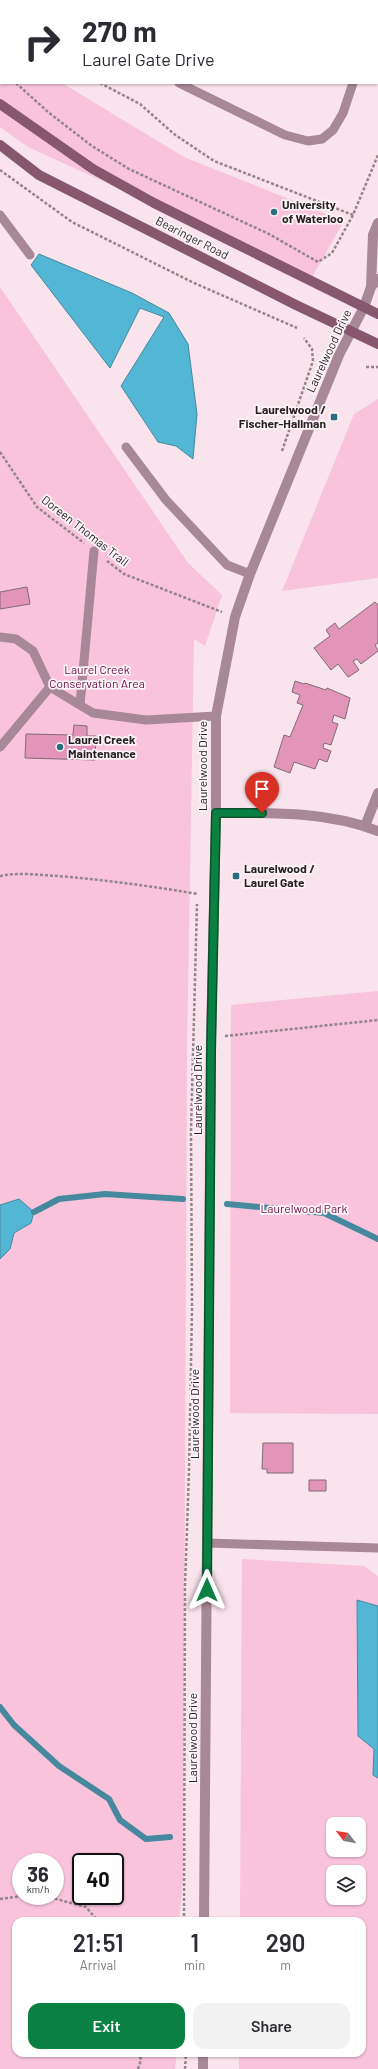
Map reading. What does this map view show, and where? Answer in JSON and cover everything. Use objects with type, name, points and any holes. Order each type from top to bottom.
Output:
[{"type":"main road","name":"Bearinger Road","points":[[0,104],[93,169],[154,203],[378,314]]},
{"type":"main road","name":"Bearinger Road","points":[[0,145],[39,175],[351,332],[378,344]]},
{"type":"street","name":"Laurelwood Drive","points":[[371,288],[373,235],[378,223]]},
{"type":"street","name":"Laurelwood Drive","points":[[204,1917],[211,1052],[216,813],[216,716],[235,617],[250,574],[339,355],[364,307],[371,288],[378,279]]},
{"type":"street","points":[[364,826],[378,793]]},
{"type":"street","points":[[216,813],[305,814],[364,826],[378,831]]},
{"type":"street","points":[[203,2057],[203,2069]]},
{"type":"lane","points":[[184,84],[197,87],[290,137],[315,141],[328,135],[333,130],[343,113],[353,84]]},
{"type":"lane","points":[[0,215],[30,255]]},
{"type":"lane","points":[[126,447],[166,500],[226,565],[250,574]]},
{"type":"lane","points":[[80,705],[94,551]]},
{"type":"lane","points":[[0,637],[16,639],[34,651],[50,687],[93,713],[146,720],[216,716]]},
{"type":"lane","points":[[0,747],[50,687]]},
{"type":"lane","points":[[207,1543],[378,1548]]},
{"type":"path","points":[[17,84],[54,117],[92,146],[129,169],[269,234],[318,262],[332,253],[352,215],[378,155]]},
{"type":"path","points":[[102,84],[140,104],[174,134],[214,161],[352,215]]},
{"type":"path","points":[[0,170],[72,222],[192,282],[297,328]]},
{"type":"path","points":[[366,367],[378,367]]},
{"type":"path","name":"Doreen Thomas Trail","points":[[0,452],[37,507],[124,574],[225,613]]},
{"type":"path","points":[[0,876],[8,874],[115,880],[198,894]]},
{"type":"path","points":[[226,1036],[378,1020]]},
{"type":"path","points":[[184,1917],[185,1586],[192,1310],[191,1139],[194,1037]]},
{"type":"path","points":[[0,1899],[12,1897]]},
{"type":"path","points":[[64,1901],[86,1907],[95,1917]]},
{"type":"path","points":[[138,2069],[141,2060],[140,2057]]},
{"type":"path","points":[[184,2069],[186,2057]]},
{"type":"green space","points":[[0,84],[64,84],[184,157],[344,221],[312,277],[28,147],[0,127]]},
{"type":"green space","name":"Laurel Creek Conservation Area","points":[[0,287],[188,563],[222,595],[205,646],[194,639],[187,1049],[183,1879],[179,1917],[12,1917],[12,2057],[176,2057],[175,2069],[0,2069]]},
{"type":"green space","points":[[378,399],[378,578],[282,591],[354,414]]},
{"type":"green space","name":"Laurelwood Park","points":[[378,991],[378,1414],[230,1413],[231,1005]]},
{"type":"green space","points":[[242,1559],[364,1566],[378,1576],[378,1606],[357,1600],[358,1736],[374,1749],[373,1775],[378,1778],[378,2069],[239,2069],[239,2057],[366,2057],[366,1917],[240,1917]]},
{"type":"water","points":[[39,254],[132,293],[169,313],[188,344],[197,414],[193,459],[176,446],[158,442],[121,386],[164,317],[140,308],[110,368],[31,265]]},
{"type":"water","points":[[19,1199],[34,1212],[31,1223],[14,1233],[10,1249],[0,1259],[0,1205]]},
{"type":"water","points":[[357,1600],[378,1606],[378,1778],[373,1775],[374,1749],[358,1736]]},
{"type":"building","points":[[27,587],[30,604],[0,609],[0,592]]},
{"type":"building","points":[[375,602],[378,605],[378,643],[375,645],[378,651],[361,664],[357,659],[353,661],[359,670],[348,677],[338,664],[331,670],[314,648],[330,636],[326,630],[335,623],[339,629]]},
{"type":"building","points":[[295,681],[326,690],[327,688],[350,698],[345,719],[334,715],[332,722],[338,724],[331,745],[324,743],[323,748],[331,751],[327,762],[319,759],[315,769],[294,762],[290,773],[274,767],[284,735],[290,737],[303,705],[297,703],[300,695],[292,692]]},
{"type":"building","name":"Laurel Creek Maintenance","points":[[74,725],[87,726],[87,736],[96,736],[95,760],[25,758],[26,734],[73,735]]},
{"type":"building","points":[[263,1443],[293,1443],[293,1473],[267,1473],[267,1469],[262,1469]]},
{"type":"building","points":[[309,1480],[326,1480],[326,1491],[309,1491]]},
{"type":"waterway","points":[[34,1212],[59,1199],[105,1194],[183,1199]]},
{"type":"waterway","points":[[227,1204],[324,1213],[378,1239]]},
{"type":"waterway","points":[[0,1707],[14,1725],[59,1766],[109,1799],[120,1820],[146,1839],[170,1837]]},
{"type":"place","name":"University of Waterloo","points":[[274,212]]},
{"type":"place","name":"Laurelwood / Fischer-Hallman","points":[[334,417]]},
{"type":"place","name":"Laurel Creek Maintenance","points":[[60,747]]},
{"type":"place","name":"Laurelwood / Laurel Gate","points":[[236,876]]},
{"type":"route","points":[[207,1590],[211,1052],[216,813],[262,813]]}]
